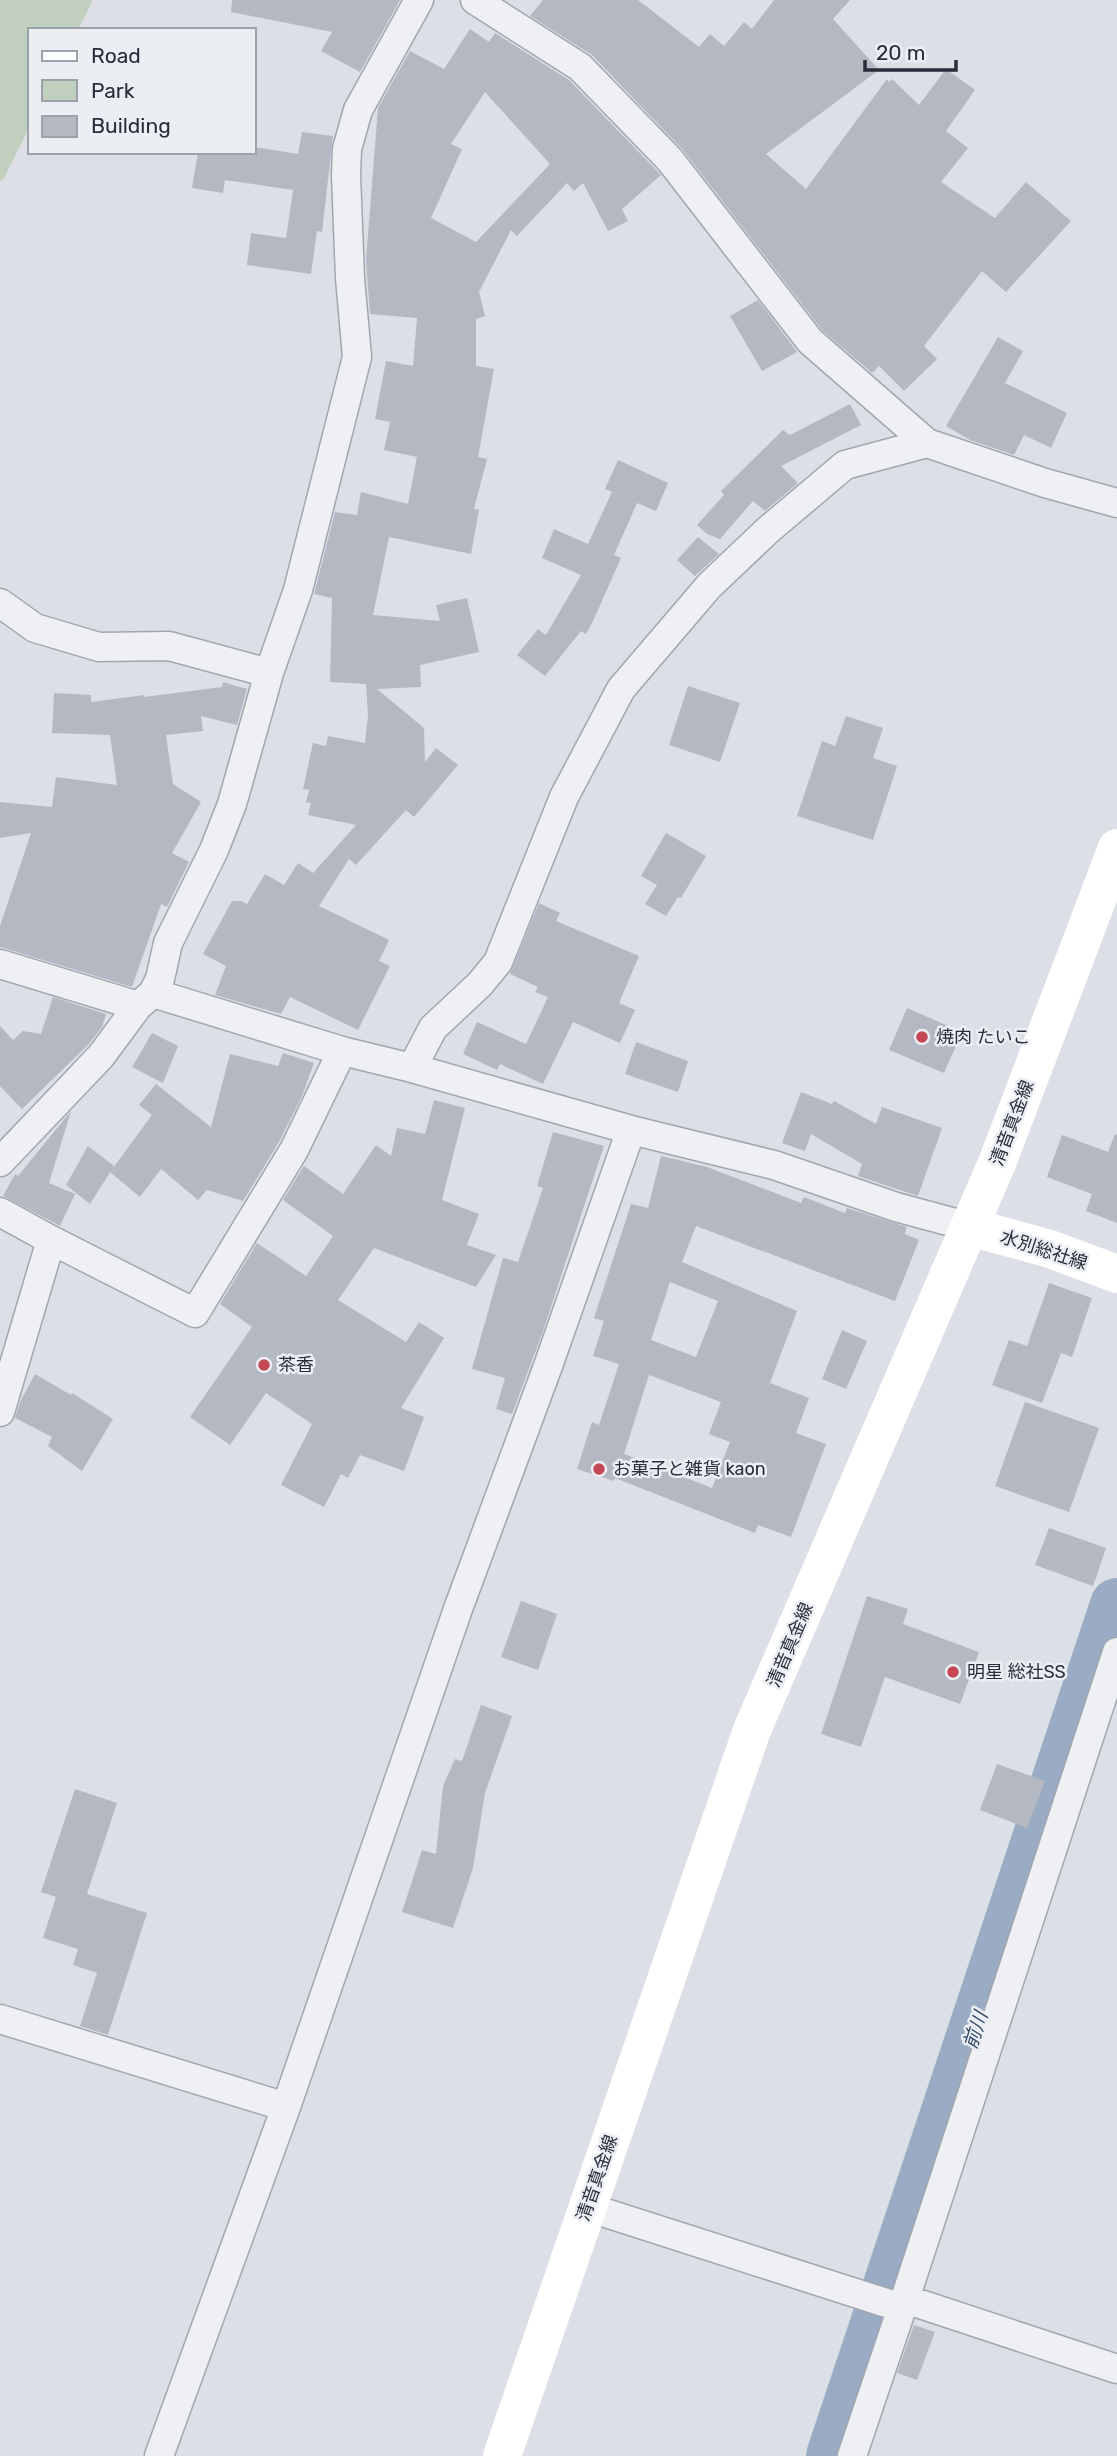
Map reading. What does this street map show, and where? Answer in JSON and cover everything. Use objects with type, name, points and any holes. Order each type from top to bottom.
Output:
[{"type":"main road","name":"清音真金線","points":[[502,2456],[752,1730],[1002,1150],[1117,848]]},
{"type":"main road","name":"水別総社線","points":[[970,1227],[1049,1249],[1117,1274]]},
{"type":"street","points":[[0,1162],[101,1056],[160,979],[168,943],[214,850],[232,804],[269,673],[298,590],[357,357],[348,239],[347,149],[358,110],[419,0]]},
{"type":"street","points":[[475,0],[580,67],[670,160],[810,341],[927,443],[1045,483],[1117,503]]},
{"type":"street","points":[[412,1068],[433,1028],[480,984],[498,962],[564,797],[621,689],[709,586],[768,530],[845,465],[927,443]]},
{"type":"street","points":[[0,603],[36,628],[86,643],[108,648],[169,646],[269,673]]},
{"type":"street","points":[[0,964],[412,1068],[631,1130],[774,1165],[896,1208],[970,1227]]},
{"type":"street","points":[[0,1212],[195,1312],[294,1150],[342,1051]]},
{"type":"street","points":[[159,2456],[286,2107],[458,1609],[548,1366],[631,1130]]},
{"type":"street","points":[[0,1412],[51,1240]]},
{"type":"street","points":[[852,2456],[895,2303],[1117,1652]]},
{"type":"street","points":[[0,2019],[286,2107]]},
{"type":"street","points":[[587,2207],[1117,2369]]},
{"type":"green space","points":[[0,0],[91,0],[79,28],[28,28],[28,130],[3,180],[0,181]]},
{"type":"building","points":[[232,0],[400,0],[360,72],[321,51],[332,32],[231,12]]},
{"type":"building","points":[[543,0],[638,0],[699,47],[710,34],[724,46],[744,22],[752,29],[774,0],[850,0],[833,19],[879,70],[766,154],[806,189],[887,79],[889,82],[892,79],[919,105],[946,69],[975,90],[946,131],[968,148],[941,182],[995,218],[1026,182],[1071,221],[1006,292],[982,271],[924,346],[937,359],[904,391],[879,366],[872,373],[822,330],[683,150],[592,55],[530,16]]},
{"type":"building","points":[[470,29],[489,42],[495,33],[569,80],[661,175],[622,209],[628,221],[608,231],[583,183],[574,191],[567,183],[517,236],[511,230],[479,292],[485,316],[476,319],[476,366],[494,369],[478,457],[487,459],[474,509],[479,510],[471,554],[389,537],[373,615],[440,621],[436,605],[467,598],[479,652],[420,665],[421,687],[377,689],[424,728],[425,762],[436,748],[458,765],[414,817],[406,810],[356,865],[349,859],[319,906],[389,940],[379,961],[390,966],[358,1030],[290,997],[281,1014],[215,995],[226,966],[203,954],[232,901],[247,904],[265,874],[284,885],[298,863],[313,873],[356,825],[308,815],[311,803],[306,802],[309,790],[303,789],[313,743],[326,746],[328,736],[365,743],[368,716],[366,684],[330,682],[332,598],[314,594],[335,512],[357,515],[361,492],[408,504],[417,457],[384,450],[390,422],[375,419],[386,361],[413,366],[417,318],[370,314],[366,260],[378,108],[410,51],[444,69]],"holes":[[[485,92],[550,164],[476,242],[431,218],[462,149],[451,144]]]},
{"type":"building","points":[[302,132],[333,136],[322,232],[317,231],[311,274],[247,265],[251,233],[286,238],[293,190],[225,180],[223,193],[192,188],[198,154],[256,154],[256,147],[298,154]]},
{"type":"building","points":[[758,300],[797,352],[762,371],[730,316]]},
{"type":"building","points":[[998,337],[1023,351],[1005,383],[1067,413],[1051,448],[1024,435],[1014,455],[970,440],[946,426]]},
{"type":"building","points":[[850,404],[861,425],[781,466],[798,483],[765,511],[753,501],[720,539],[707,534],[697,525],[724,495],[721,491],[783,430],[790,435]]},
{"type":"building","points":[[618,460],[668,483],[656,511],[637,503],[614,555],[621,558],[593,621],[586,634],[581,631],[545,676],[517,655],[538,629],[546,635],[581,575],[542,558],[554,529],[588,544],[612,492],[605,489]]},
{"type":"building","points":[[698,537],[719,554],[695,576],[677,560]]},
{"type":"building","points":[[223,682],[247,689],[237,725],[201,716],[203,731],[166,735],[173,784],[201,802],[172,853],[189,862],[167,907],[161,904],[132,987],[0,947],[0,926],[31,833],[0,838],[0,802],[52,807],[56,777],[117,785],[110,735],[52,733],[54,693],[91,695],[91,702],[222,687]]},
{"type":"building","points":[[688,686],[740,703],[720,762],[669,745]]},
{"type":"building","points":[[846,716],[883,728],[873,758],[897,766],[873,840],[797,816],[822,741],[835,746]]},
{"type":"building","points":[[666,833],[706,856],[681,898],[678,897],[666,916],[645,904],[657,885],[641,876]]},
{"type":"building","points":[[539,903],[560,913],[556,921],[639,956],[619,1003],[635,1010],[620,1043],[573,1022],[543,1084],[500,1064],[497,1070],[463,1054],[477,1022],[526,1044],[548,997],[535,992],[538,987],[510,974]]},
{"type":"building","points":[[53,997],[106,1014],[102,1027],[88,1045],[22,1109],[0,1086],[0,1026],[13,1040],[23,1031],[41,1034]]},
{"type":"building","points":[[907,1008],[962,1032],[944,1073],[889,1050]]},
{"type":"building","points":[[152,1033],[178,1046],[163,1083],[132,1067]]},
{"type":"building","points":[[636,1042],[688,1061],[678,1092],[625,1074]]},
{"type":"building","points":[[283,1053],[314,1063],[302,1096],[279,1142],[243,1201],[207,1190],[198,1200],[161,1169],[140,1197],[110,1172],[152,1115],[139,1105],[156,1084],[211,1127],[230,1054],[278,1066]]},
{"type":"building","points":[[801,1092],[832,1104],[834,1101],[876,1124],[882,1107],[942,1128],[918,1196],[858,1176],[862,1164],[811,1134],[805,1151],[782,1143]]},
{"type":"building","points":[[434,1100],[465,1108],[442,1200],[479,1214],[467,1245],[496,1255],[476,1287],[374,1248],[338,1300],[406,1342],[419,1322],[444,1338],[401,1408],[424,1417],[404,1471],[360,1455],[348,1478],[341,1474],[324,1507],[281,1485],[312,1424],[266,1393],[230,1445],[190,1417],[252,1327],[220,1304],[257,1243],[306,1276],[333,1236],[283,1200],[304,1166],[343,1194],[376,1145],[391,1156],[397,1128],[425,1134]]},
{"type":"building","points":[[71,1111],[49,1183],[75,1194],[60,1226],[3,1196],[15,1174],[18,1176]]},
{"type":"building","points":[[553,1132],[604,1146],[542,1334],[512,1414],[496,1409],[505,1378],[472,1369],[503,1258],[518,1262],[543,1188],[537,1186]]},
{"type":"building","points":[[1115,1134],[1117,1223],[1086,1211],[1092,1194],[1047,1177],[1062,1135],[1108,1152]]},
{"type":"building","points":[[88,1146],[114,1166],[90,1204],[66,1185]]},
{"type":"building","points":[[661,1156],[707,1167],[801,1203],[804,1197],[845,1213],[847,1208],[907,1227],[905,1234],[919,1240],[895,1301],[696,1226],[682,1262],[797,1311],[770,1383],[809,1398],[796,1433],[826,1444],[791,1537],[758,1525],[755,1533],[615,1478],[614,1481],[577,1469],[592,1422],[599,1425],[619,1364],[593,1356],[604,1321],[594,1318],[631,1204],[648,1208]],"holes":[[[670,1282],[718,1301],[696,1357],[651,1340]],[[649,1375],[721,1402],[709,1434],[730,1442],[712,1488],[624,1454]]]},
{"type":"building","points":[[1049,1283],[1092,1298],[1072,1357],[1061,1353],[1042,1403],[992,1385],[1009,1340],[1027,1346]]},
{"type":"building","points":[[842,1330],[867,1341],[846,1389],[822,1379]]},
{"type":"building","points":[[35,1374],[113,1419],[82,1471],[48,1446],[52,1437],[15,1418]]},
{"type":"building","points":[[1025,1402],[1099,1428],[1069,1512],[995,1486]]},
{"type":"building","points":[[1049,1528],[1106,1548],[1093,1586],[1035,1565]]},
{"type":"building","points":[[867,1596],[908,1609],[903,1624],[979,1652],[960,1704],[885,1677],[861,1747],[821,1734]]},
{"type":"building","points":[[521,1601],[557,1614],[538,1670],[501,1657]]},
{"type":"building","points":[[481,1705],[512,1716],[485,1793],[473,1868],[453,1928],[402,1912],[422,1850],[436,1854],[443,1786],[455,1759],[462,1761]]},
{"type":"building","points":[[997,1764],[1045,1781],[1027,1828],[980,1810]]},
{"type":"building","points":[[75,1789],[117,1803],[87,1894],[147,1913],[108,2035],[80,2026],[97,1973],[73,1965],[78,1949],[43,1938],[56,1897],[41,1892]]},
{"type":"building","points":[[914,2325],[935,2332],[917,2380],[897,2373]]},
{"type":"waterway","name":"前川","points":[[833,2456],[1117,1605]]},
{"type":"place","name":"焼肉 たいこ","points":[[922,1037]]},
{"type":"place","name":"茶香","points":[[264,1365]]},
{"type":"place","name":"お菓子と雑貨 kaon","points":[[599,1469]]},
{"type":"place","name":"明星 総社SS","points":[[953,1672]]}]
